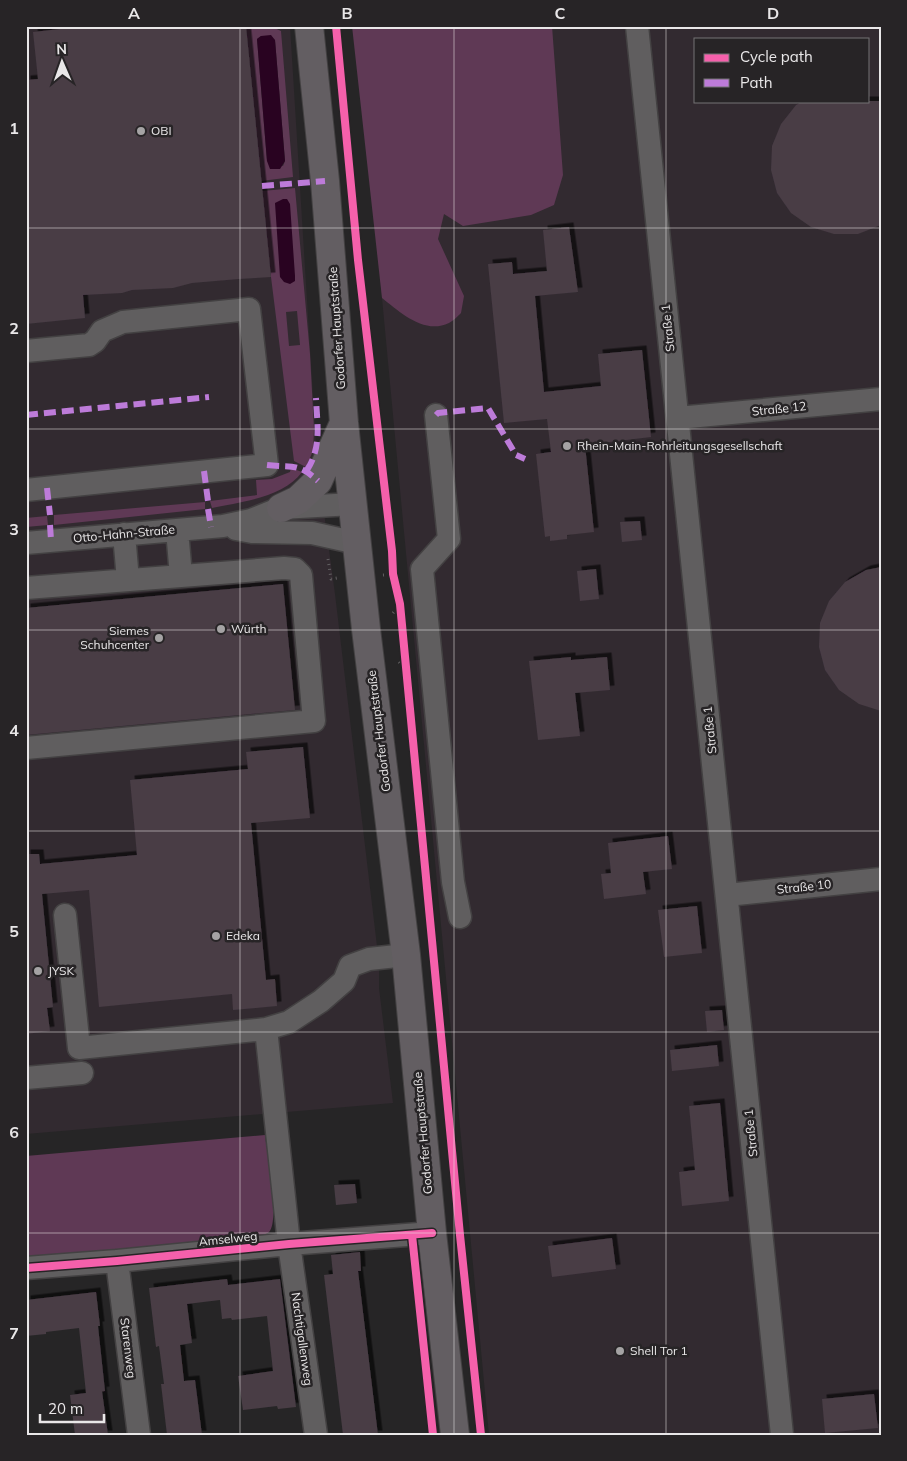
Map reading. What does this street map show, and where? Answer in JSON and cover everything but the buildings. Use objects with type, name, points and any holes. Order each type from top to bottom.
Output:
[{"type":"main road","name":"Godorfer Hauptstraße","points":[[309,26],[325,181],[344,423],[406,955],[432,1233],[455,1435]]},
{"type":"main road","points":[[281,508],[298,500],[318,481],[344,423]]},
{"type":"street","name":"Straße 1","points":[[637,26],[782,1435]]},
{"type":"street","points":[[26,351],[89,345],[95,341],[102,330],[123,322],[249,309],[267,465],[26,490]]},
{"type":"street","name":"Straße 12","points":[[678,418],[881,399]]},
{"type":"street","points":[[436,416],[449,539],[422,569],[452,882],[460,917]]},
{"type":"street","name":"Otto-Hahn-Straße","points":[[26,543],[223,526],[251,520],[281,508],[353,504]]},
{"type":"street","name":"Otto-Hahn-Straße","points":[[223,526],[252,532],[312,534],[357,543]]},
{"type":"street","points":[[177,530],[181,576]]},
{"type":"street","points":[[124,534],[128,580]]},
{"type":"street","points":[[26,588],[284,568],[294,569],[301,575],[314,721],[26,748]]},
{"type":"street","name":"Straße 10","points":[[726,895],[881,879]]},
{"type":"street","points":[[65,915],[79,1048],[266,1029],[289,1022],[321,1001],[344,980],[350,966],[369,959],[406,955]]},
{"type":"street","name":"Nachtigallenweg","points":[[266,1029],[289,1244],[316,1435]]},
{"type":"street","points":[[26,1078],[82,1073]]},
{"type":"street","name":"Amselweg","points":[[26,1268],[432,1233]]},
{"type":"street","name":"Starenweg","points":[[117,1261],[139,1435]]},
{"type":"path","points":[[393,613],[400,604]]},
{"type":"path","points":[[399,662],[406,672]]},
{"type":"shaded area","points":[[26,26],[290,26],[317,461],[335,594],[379,963],[379,988],[393,1103],[26,1134]]},
{"type":"shaded area","points":[[246,26],[270,26],[281,31],[293,177],[261,181]],"holes":[[[261,36],[275,40],[285,161],[283,166],[267,161],[257,39]]]},
{"type":"shaded area","points":[[352,26],[552,26],[563,175],[554,205],[531,215],[463,226],[444,214],[438,239],[464,296],[461,313],[451,322],[440,326],[422,324],[413,320],[382,298]]},
{"type":"shaded area","points":[[359,26],[881,26],[881,1435],[489,1435],[382,298]]},
{"type":"shaded area","points":[[271,35],[275,40],[285,161],[280,169],[270,169],[267,161],[257,39],[261,36]]},
{"type":"shaded area","points":[[295,188],[310,354],[314,429],[313,451],[306,467],[294,461],[262,191]],"holes":[[[297,311],[300,345],[289,346],[286,312]]]},
{"type":"shaded area","points":[[287,199],[290,204],[295,281],[290,284],[284,282],[280,277],[275,203]]},
{"type":"shaded area","points":[[291,468],[302,472],[284,488],[260,498],[212,508],[210,501],[257,495],[256,480],[272,479],[290,472]]},
{"type":"shaded area","points":[[205,502],[205,509],[54,525],[54,515]]},
{"type":"shaded area","points":[[47,516],[48,525],[26,527],[26,518]]},
{"type":"shaded area","points":[[265,1135],[273,1201],[272,1225],[269,1232],[259,1237],[26,1257],[26,1156]]},
{"type":"marked path","points":[[262,186],[325,181]]},
{"type":"marked path","points":[[26,415],[209,397]]},
{"type":"marked path","points":[[307,470],[317,444],[316,398]]},
{"type":"marked path","points":[[436,415],[438,413],[488,408],[516,455],[525,459]]},
{"type":"marked path","points":[[267,465],[299,468],[318,481]]},
{"type":"marked path","points":[[204,471],[208,501]]},
{"type":"marked path","points":[[47,488],[50,515]]},
{"type":"marked path","points":[[208,509],[211,527]]},
{"type":"marked path","points":[[50,525],[51,540]]},
{"type":"cycle path","points":[[336,26],[358,260],[392,551],[393,574],[400,604],[481,1435]]},
{"type":"cycle path","points":[[26,1268],[432,1233]]},
{"type":"cycle path","points":[[412,1235],[433,1435]]},
{"type":"place","name":"OBI","points":[[141,131]]},
{"type":"place","name":"Rhein-Main-Rohrleitungsgesellschaft","points":[[567,446]]},
{"type":"place","name":"Würth","points":[[221,629]]},
{"type":"place","name":"Siemes Schuhcenter","points":[[159,638]]},
{"type":"place","name":"Edeka","points":[[216,936]]},
{"type":"place","name":"JYSK","points":[[38,971]]},
{"type":"place","name":"Shell Tor 1","points":[[620,1351]]}]
